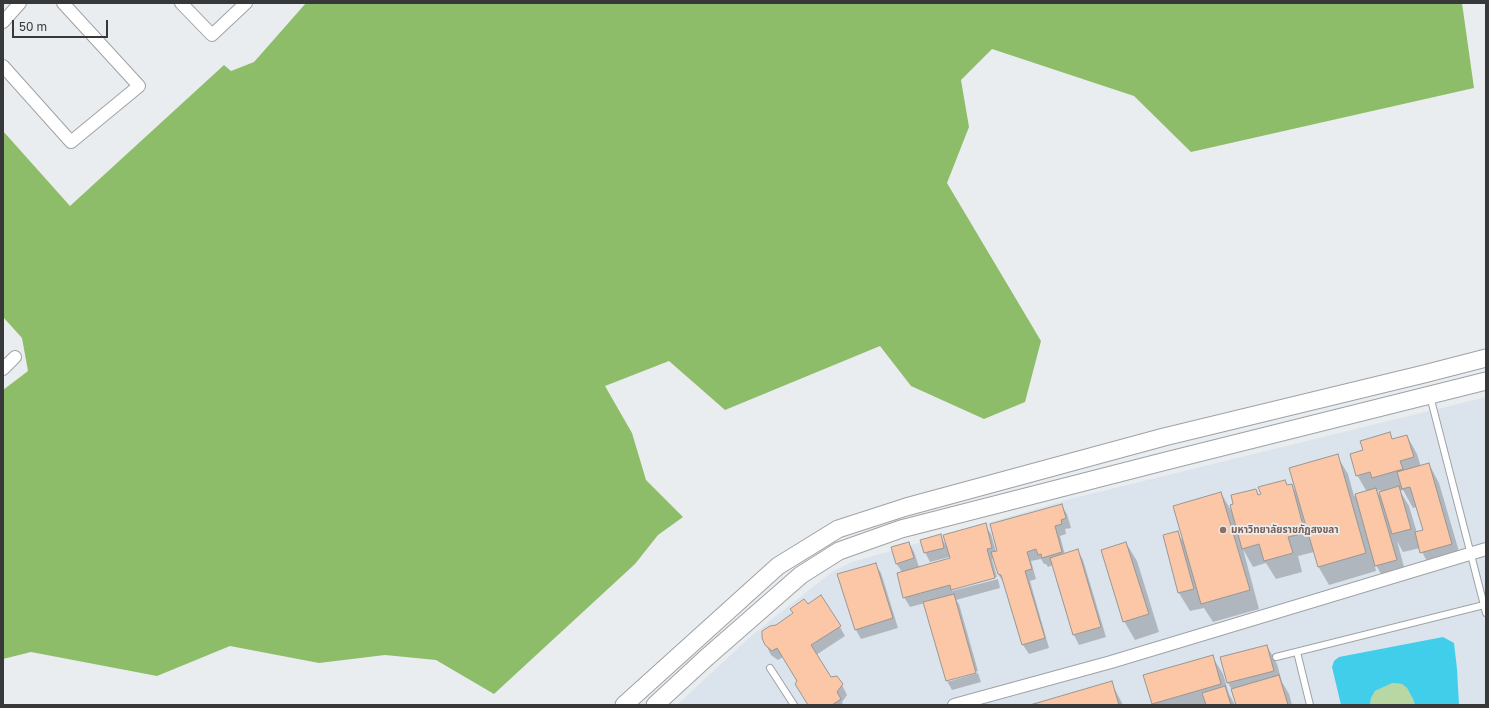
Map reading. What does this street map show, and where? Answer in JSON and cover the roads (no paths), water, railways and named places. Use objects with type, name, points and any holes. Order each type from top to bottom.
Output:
[{"type":"main road","points":[[624,705],[778,566],[838,529],[906,507],[1164,437],[1486,358]]},
{"type":"main road","points":[[1424,374],[1430,396]]},
{"type":"main road","points":[[656,705],[706,658],[801,575],[839,551],[901,529],[1166,461],[1486,382]]},
{"type":"street","points":[[3,22],[20,3]]},
{"type":"street","points":[[3,66],[71,142],[139,86],[63,3]]},
{"type":"street","points":[[181,3],[212,35],[246,3]]},
{"type":"street","points":[[3,369],[16,357]]},
{"type":"street","points":[[954,705],[1111,662],[1486,549]]},
{"type":"lane","points":[[1430,396],[1486,613]]},
{"type":"lane","points":[[1276,657],[1484,605]]},
{"type":"lane","points":[[1297,652],[1310,705]]},
{"type":"lane","points":[[770,668],[794,705]]},
{"type":"water","points":[[1443,637],[1454,643],[1459,705],[1415,705],[1407,688],[1402,684],[1392,683],[1375,691],[1371,698],[1370,705],[1341,705],[1332,667],[1334,661],[1339,657]]},
{"type":"place","name":"มหาวิทยาลัยราชภัฏสงขลา","points":[[1223,530]]}]
